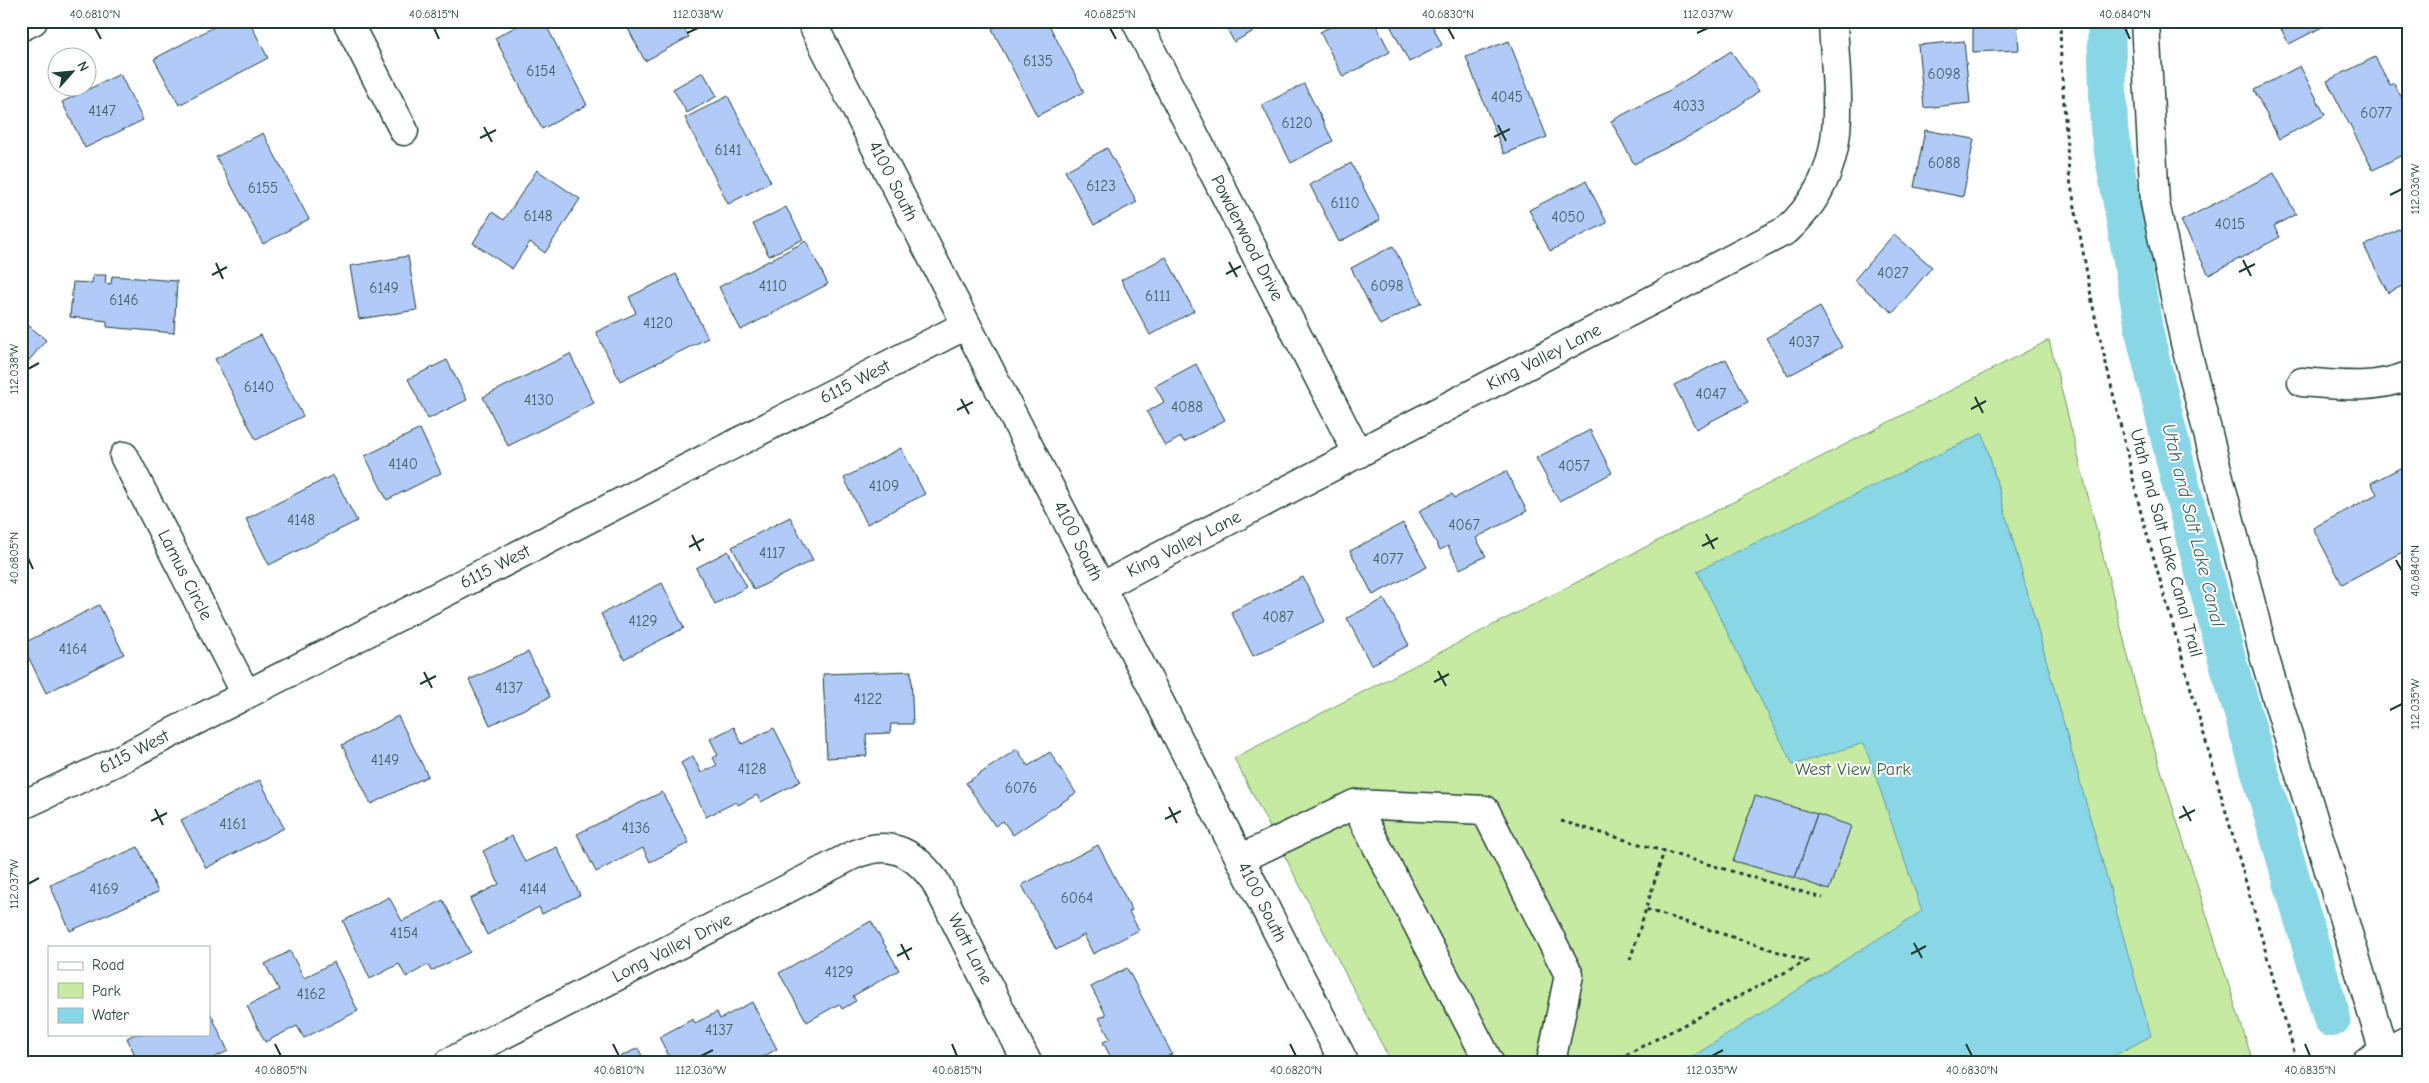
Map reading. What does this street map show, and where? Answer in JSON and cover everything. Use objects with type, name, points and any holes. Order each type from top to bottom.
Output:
[{"type":"street","points":[[21,27],[33,21]]},
{"type":"street","points":[[347,21],[404,130]]},
{"type":"street","name":"4100 South","points":[[811,21],[1344,1062]]},
{"type":"street","name":"Powderwood Drive","points":[[1136,21],[1358,454]]},
{"type":"street","name":"King Valley Lane","points":[[1101,587],[1771,240],[1794,224],[1813,202],[1823,186],[1831,166],[1837,123],[1834,21]]},
{"type":"street","points":[[2145,21],[2155,203],[2185,343],[2265,658],[2386,1054]]},
{"type":"street","name":"6115 West","points":[[21,806],[113,763],[966,325]]},
{"type":"street","points":[[2302,382],[2360,387],[2377,385],[2408,376]]},
{"type":"street","name":"Lamus Circle","points":[[124,456],[246,694]]},
{"type":"street","points":[[1240,859],[1355,804],[1485,810],[1569,975],[1551,1062]]},
{"type":"street","points":[[1355,804],[1489,1062]]},
{"type":"street","name":"Long Valley Drive","points":[[450,1062],[851,856],[874,848],[898,850]]},
{"type":"street","name":"Watt Lane","points":[[898,850],[918,861],[935,881],[1027,1062]]},
{"type":"path","name":"Utah and Salt Lake Canal Trail","points":[[2060,21],[2060,62],[2069,174],[2098,331],[2141,513],[2297,1062]]},
{"type":"path","points":[[1561,821],[1823,898]]},
{"type":"path","points":[[1630,960],[1664,851]]},
{"type":"path","points":[[1612,1062],[1807,960],[1645,909]]},
{"type":"green space","name":"West View Park","points":[[2049,340],[2139,700],[2253,1062],[1391,1062],[1234,758]]},
{"type":"water","points":[[1983,433],[2151,1036],[2102,1062],[1684,1062],[1922,911],[1864,743],[1793,765],[1697,571]]},
{"type":"building","points":[[225,21],[249,21],[268,58],[179,105],[154,59]]},
{"type":"building","points":[[526,21],[544,21],[587,105],[542,129],[495,38]]},
{"type":"building","points":[[624,21],[680,21],[689,37],[645,61]]},
{"type":"building","points":[[1006,21],[1047,21],[1084,92],[1037,116],[992,29]]},
{"type":"building","points":[[1223,21],[1272,21],[1234,42]]},
{"type":"building","points":[[1341,21],[1374,21],[1390,52],[1343,77],[1320,32]]},
{"type":"building","points":[[1388,21],[1430,21],[1442,45],[1409,62]]},
{"type":"building","points":[[1973,21],[2017,21],[2019,50],[1973,52]]},
{"type":"building","points":[[2277,21],[2331,21],[2332,22],[2289,44]]},
{"type":"building","points":[[1509,41],[1547,137],[1504,154],[1466,57]]},
{"type":"building","points":[[1964,41],[1970,103],[1924,108],[1918,45]]},
{"type":"building","points":[[1731,51],[1759,91],[1715,123],[1634,164],[1611,121],[1670,90]]},
{"type":"building","points":[[2375,57],[2390,85],[2394,83],[2408,110],[2408,115],[2404,117],[2408,125],[2408,152],[2373,170],[2327,81]]},
{"type":"building","points":[[2300,66],[2325,115],[2279,139],[2254,90]]},
{"type":"building","points":[[703,72],[717,96],[687,113],[673,89]]},
{"type":"building","points":[[120,74],[143,120],[85,148],[62,102],[70,98],[98,98],[98,85]]},
{"type":"building","points":[[1304,84],[1333,141],[1291,163],[1262,105]]},
{"type":"building","points":[[728,96],[771,182],[728,204],[685,118]]},
{"type":"building","points":[[1925,130],[1974,139],[1963,197],[1914,187]]},
{"type":"building","points":[[263,133],[309,219],[263,244],[216,157]]},
{"type":"building","points":[[1107,148],[1137,202],[1094,225],[1065,171]]},
{"type":"building","points":[[1351,163],[1380,220],[1339,242],[1310,185]]},
{"type":"building","points":[[537,170],[580,199],[545,253],[530,242],[512,269],[473,243],[492,212],[504,220]]},
{"type":"building","points":[[2274,173],[2296,214],[2274,226],[2280,237],[2209,275],[2181,221]]},
{"type":"building","points":[[1586,181],[1607,223],[1550,251],[1529,210]]},
{"type":"building","points":[[786,207],[803,239],[769,256],[753,224]]},
{"type":"building","points":[[2408,224],[2408,283],[2388,293],[2364,246]]},
{"type":"building","points":[[1894,234],[1932,267],[1893,313],[1854,280]]},
{"type":"building","points":[[806,241],[828,284],[741,330],[719,287]]},
{"type":"building","points":[[1393,246],[1422,303],[1380,325],[1351,268]]},
{"type":"building","points":[[408,256],[417,310],[359,319],[350,266]]},
{"type":"building","points":[[1166,257],[1194,311],[1150,335],[1121,280]]},
{"type":"building","points":[[676,274],[708,338],[620,381],[596,332],[636,313],[629,297]]},
{"type":"building","points":[[93,275],[106,275],[105,283],[111,284],[112,276],[177,281],[174,333],[107,327],[107,321],[70,317],[73,282],[92,283]]},
{"type":"building","points":[[1820,307],[1842,347],[1788,376],[1766,338]]},
{"type":"building","points":[[21,319],[46,340],[21,370]]},
{"type":"building","points":[[261,335],[303,416],[256,440],[215,359]]},
{"type":"building","points":[[570,354],[594,403],[508,446],[483,397]]},
{"type":"building","points":[[1726,359],[1748,402],[1696,429],[1674,385]]},
{"type":"building","points":[[447,360],[467,400],[428,419],[408,379]]},
{"type":"building","points":[[1196,364],[1225,420],[1184,442],[1181,437],[1165,446],[1147,412],[1164,402],[1155,386]]},
{"type":"building","points":[[420,429],[441,473],[387,500],[365,456]]},
{"type":"building","points":[[1590,430],[1612,473],[1559,501],[1536,458]]},
{"type":"building","points":[[901,448],[925,494],[867,524],[844,478]]},
{"type":"building","points":[[2408,464],[2408,549],[2342,584],[2313,528],[2377,494],[2371,483]]},
{"type":"building","points":[[1506,471],[1527,511],[1476,538],[1486,556],[1460,569],[1448,546],[1440,550],[1419,511],[1452,494],[1455,498]]},
{"type":"building","points":[[333,475],[357,521],[269,565],[246,519]]},
{"type":"building","points":[[790,517],[813,560],[754,590],[732,547]]},
{"type":"building","points":[[1403,523],[1427,567],[1373,595],[1350,551]]},
{"type":"building","points":[[728,551],[747,587],[715,604],[696,568]]},
{"type":"building","points":[[1303,577],[1325,621],[1253,656],[1231,612]]},
{"type":"building","points":[[662,583],[684,628],[624,659],[601,614]]},
{"type":"building","points":[[1384,599],[1409,645],[1371,665],[1347,618]]},
{"type":"building","points":[[99,605],[124,654],[46,693],[22,644]]},
{"type":"building","points":[[528,652],[550,697],[490,725],[469,680]]},
{"type":"building","points":[[911,671],[913,724],[891,724],[890,733],[866,734],[867,756],[827,758],[823,674]]},
{"type":"building","points":[[398,716],[428,776],[371,804],[342,745]]},
{"type":"building","points":[[734,727],[742,744],[774,728],[801,781],[761,802],[757,795],[738,805],[736,802],[706,817],[681,763],[693,756],[701,773],[717,765],[713,758],[718,755],[710,739]]},
{"type":"building","points":[[1017,749],[1028,766],[1050,752],[1076,793],[1013,835],[1003,821],[995,826],[966,783]]},
{"type":"building","points":[[260,780],[284,828],[206,868],[181,820]]},
{"type":"building","points":[[662,792],[689,843],[650,862],[643,848],[596,872],[577,834]]},
{"type":"building","points":[[1755,796],[1817,814],[1795,878],[1733,861]]},
{"type":"building","points":[[1817,814],[1851,826],[1829,890],[1795,878]]},
{"type":"building","points":[[512,836],[525,862],[557,847],[580,895],[542,914],[539,907],[487,935],[470,899],[499,884],[483,851]]},
{"type":"building","points":[[1098,845],[1132,910],[1129,912],[1139,930],[1093,954],[1084,935],[1056,950],[1022,885]]},
{"type":"building","points":[[138,847],[158,892],[70,931],[50,885]]},
{"type":"building","points":[[389,897],[402,921],[443,900],[470,952],[431,971],[428,965],[406,977],[399,964],[370,979],[343,921]]},
{"type":"building","points":[[871,921],[899,970],[853,996],[856,1001],[842,1009],[839,1004],[807,1022],[779,973]]},
{"type":"building","points":[[290,951],[304,978],[334,962],[358,1011],[304,1038],[297,1026],[265,1042],[247,1006],[279,990],[265,964]]},
{"type":"building","points":[[1127,968],[1172,1054],[1157,1062],[1113,1062],[1103,1042],[1110,1039],[1099,1018],[1106,1015],[1091,987]]},
{"type":"building","points":[[752,1002],[777,1049],[754,1062],[672,1062],[659,1037],[693,1019],[695,1023],[717,1012],[720,1019]]},
{"type":"building","points":[[210,1012],[228,1051],[209,1060],[210,1062],[138,1062],[127,1038],[131,1036],[210,1036]]},
{"type":"building","points":[[638,1048],[645,1062],[610,1062]]},
{"type":"waterway","name":"Utah and Salt Lake Canal","points":[[2106,21],[2109,129],[2145,335],[2180,482],[2227,659],[2332,1018]]}]
